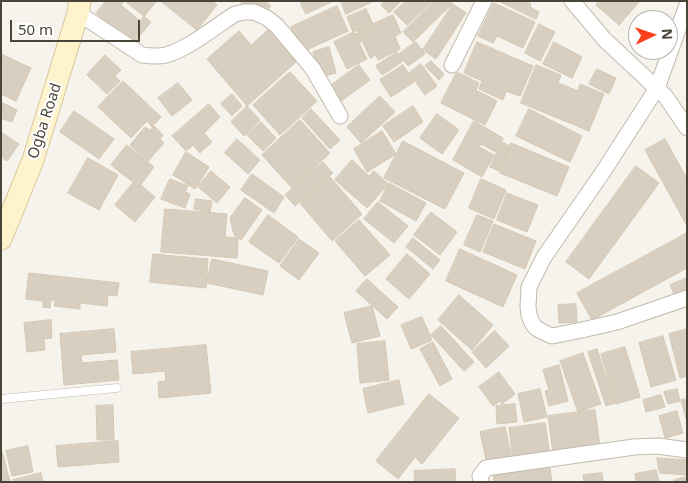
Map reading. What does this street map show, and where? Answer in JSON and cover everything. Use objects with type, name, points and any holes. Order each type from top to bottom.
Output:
[{"type":"main road","name":"Ogba Road","points":[[1,239],[33,160],[79,7]]},
{"type":"street","points":[[452,65],[484,1]]},
{"type":"street","points":[[572,1],[605,40],[666,97],[687,128]]},
{"type":"street","points":[[687,5],[656,88],[603,172],[544,258],[528,287],[529,315],[532,322],[536,328],[552,336],[617,322],[687,298]]},
{"type":"street","points":[[79,7],[142,55],[154,56],[184,48],[235,14],[254,12],[267,18],[277,26],[313,69],[340,116]]},
{"type":"street","points":[[481,482],[480,476],[486,468],[634,447],[658,446],[687,450]]},
{"type":"lane","points":[[1,399],[117,388]]},
{"type":"building","points":[[106,1],[125,1],[151,22],[133,44],[96,13]]},
{"type":"building","points":[[124,1],[157,1],[140,21],[121,5]]},
{"type":"building","points":[[161,1],[212,1],[217,5],[197,30]]},
{"type":"building","points":[[240,1],[265,1],[271,6],[264,14],[253,4],[249,9]]},
{"type":"building","points":[[300,1],[333,1],[306,14]]},
{"type":"building","points":[[341,1],[374,1],[346,14]]},
{"type":"building","points":[[385,1],[401,1],[389,13],[381,5]]},
{"type":"building","points":[[406,1],[432,1],[407,25],[394,12]]},
{"type":"building","points":[[434,1],[449,1],[452,4],[413,42],[403,32]]},
{"type":"building","points":[[499,1],[525,1],[531,4],[530,7],[539,12],[536,19]]},
{"type":"building","points":[[600,1],[640,1],[632,10],[628,10],[628,15],[619,25],[596,5]]},
{"type":"building","points":[[494,3],[535,22],[523,48],[497,36],[493,43],[478,36]]},
{"type":"building","points":[[453,4],[466,13],[436,59],[423,50]]},
{"type":"building","points":[[337,6],[348,31],[302,52],[291,27]]},
{"type":"building","points":[[366,9],[373,24],[353,32],[347,17]]},
{"type":"building","points":[[393,15],[401,33],[395,36],[400,49],[378,60],[376,55],[370,58],[358,31]]},
{"type":"building","points":[[539,24],[555,32],[540,61],[525,53]]},
{"type":"building","points":[[268,30],[296,62],[247,106],[207,59],[239,31],[251,45]]},
{"type":"building","points":[[354,32],[355,34],[358,33],[362,41],[359,43],[367,59],[347,69],[334,42]]},
{"type":"building","points":[[416,42],[425,54],[408,66],[399,54]]},
{"type":"building","points":[[477,42],[533,66],[520,96],[506,91],[503,100],[479,89],[482,81],[464,73]]},
{"type":"building","points":[[554,42],[582,57],[572,78],[543,64]]},
{"type":"building","points":[[329,47],[336,73],[320,77],[313,52]]},
{"type":"building","points":[[397,52],[403,61],[382,75],[376,66]]},
{"type":"building","points":[[1,54],[31,68],[16,101],[1,94]]},
{"type":"building","points":[[105,55],[121,70],[115,76],[120,81],[107,94],[87,75]]},
{"type":"building","points":[[431,61],[444,74],[439,80],[425,66]]},
{"type":"building","points":[[421,64],[437,86],[425,95],[409,73]]},
{"type":"building","points":[[359,65],[370,80],[337,104],[326,89]]},
{"type":"building","points":[[403,65],[414,82],[391,97],[380,80]]},
{"type":"building","points":[[536,65],[561,75],[558,83],[578,91],[580,84],[604,94],[589,131],[521,103]]},
{"type":"building","points":[[597,69],[616,78],[609,94],[589,84]]},
{"type":"building","points":[[290,72],[317,101],[280,135],[253,105]]},
{"type":"building","points":[[457,72],[479,83],[476,90],[497,101],[485,125],[441,103]]},
{"type":"building","points":[[123,81],[161,117],[152,127],[147,121],[131,138],[98,107]]},
{"type":"building","points":[[178,83],[192,100],[172,116],[158,98]]},
{"type":"building","points":[[232,94],[242,106],[232,116],[221,104]]},
{"type":"building","points":[[380,96],[395,112],[361,143],[347,127]]},
{"type":"building","points":[[1,102],[17,110],[12,122],[1,118]]},
{"type":"building","points":[[209,104],[220,117],[204,133],[212,142],[200,153],[193,145],[186,151],[172,136]]},
{"type":"building","points":[[247,106],[260,120],[244,136],[231,122]]},
{"type":"building","points":[[413,106],[423,122],[394,142],[383,126]]},
{"type":"building","points":[[311,109],[340,140],[330,149],[302,118]]},
{"type":"building","points":[[529,109],[582,136],[570,162],[516,136]]},
{"type":"building","points":[[74,111],[114,139],[99,159],[60,132]]},
{"type":"building","points":[[437,114],[459,130],[442,154],[420,138]]},
{"type":"building","points":[[300,120],[330,153],[292,188],[262,155]]},
{"type":"building","points":[[474,121],[503,138],[496,152],[481,144],[479,147],[494,155],[482,177],[453,160]]},
{"type":"building","points":[[261,122],[276,138],[263,151],[247,135]]},
{"type":"building","points":[[154,126],[163,135],[160,139],[164,143],[148,161],[130,145],[145,127],[150,130]]},
{"type":"building","points":[[382,131],[396,154],[367,172],[354,149]]},
{"type":"building","points":[[1,132],[19,144],[7,161],[1,157]]},
{"type":"building","points":[[237,139],[260,160],[248,174],[225,153]]},
{"type":"building","points":[[665,139],[687,179],[686,224],[645,150]]},
{"type":"building","points":[[403,141],[464,173],[445,209],[384,178]]},
{"type":"building","points":[[502,142],[510,146],[499,171],[490,167]]},
{"type":"building","points":[[511,143],[569,167],[557,196],[500,173]]},
{"type":"building","points":[[127,145],[154,167],[139,187],[111,165]]},
{"type":"building","points":[[186,152],[209,167],[195,189],[173,175]]},
{"type":"building","points":[[88,158],[118,175],[99,210],[68,193]]},
{"type":"building","points":[[352,160],[369,176],[374,171],[388,184],[367,208],[335,180]]},
{"type":"building","points":[[323,162],[333,173],[295,206],[285,195]]},
{"type":"building","points":[[636,166],[659,183],[589,279],[566,262]]},
{"type":"building","points":[[211,171],[230,187],[217,203],[198,187]]},
{"type":"building","points":[[252,174],[284,197],[274,213],[241,190]]},
{"type":"building","points":[[330,177],[362,214],[332,241],[300,203]]},
{"type":"building","points":[[170,179],[188,186],[185,192],[190,194],[185,208],[161,199]]},
{"type":"building","points":[[481,179],[506,190],[494,219],[469,208]]},
{"type":"building","points":[[133,183],[139,188],[141,185],[155,197],[135,222],[115,205]]},
{"type":"building","points":[[389,183],[426,203],[416,221],[380,201]]},
{"type":"building","points":[[507,193],[538,205],[527,232],[497,220]]},
{"type":"building","points":[[245,198],[262,210],[241,240],[234,235],[230,218]]},
{"type":"building","points":[[196,199],[212,201],[210,212],[194,209]]},
{"type":"building","points":[[378,202],[408,226],[394,243],[364,219]]},
{"type":"building","points":[[165,209],[227,214],[225,237],[238,238],[237,258],[161,252]]},
{"type":"building","points":[[431,212],[457,232],[440,255],[414,235]]},
{"type":"building","points":[[268,215],[298,237],[279,263],[249,242]]},
{"type":"building","points":[[477,215],[493,221],[480,252],[464,245]]},
{"type":"building","points":[[359,220],[390,255],[365,276],[335,241]]},
{"type":"building","points":[[494,224],[536,241],[525,269],[483,252]]},
{"type":"building","points":[[687,233],[687,268],[592,320],[577,293]]},
{"type":"building","points":[[413,238],[440,260],[433,269],[406,247]]},
{"type":"building","points":[[299,239],[319,253],[299,280],[280,266]]},
{"type":"building","points":[[460,249],[517,275],[503,307],[446,281]]},
{"type":"building","points":[[153,254],[208,259],[206,288],[150,282]]},
{"type":"building","points":[[407,254],[430,274],[409,299],[386,279]]},
{"type":"building","points":[[212,259],[268,271],[263,295],[207,283]]},
{"type":"building","points":[[29,273],[119,283],[117,296],[108,295],[107,306],[80,303],[80,309],[54,306],[55,300],[51,300],[50,308],[43,307],[43,301],[26,299]]},
{"type":"building","points":[[687,278],[687,291],[675,296],[670,285]]},
{"type":"building","points":[[367,279],[398,307],[387,319],[356,291]]},
{"type":"building","points":[[459,295],[493,325],[472,350],[438,320]]},
{"type":"building","points":[[576,304],[577,322],[559,323],[558,305]]},
{"type":"building","points":[[372,306],[380,336],[352,343],[344,313]]},
{"type":"building","points":[[422,317],[432,340],[411,349],[401,325]]},
{"type":"building","points":[[51,320],[52,338],[44,339],[45,350],[27,352],[24,323]]},
{"type":"building","points":[[441,326],[474,362],[464,371],[431,335]]},
{"type":"building","points":[[114,329],[116,352],[81,355],[82,363],[117,360],[119,380],[64,385],[60,334]]},
{"type":"building","points":[[687,329],[687,376],[680,378],[669,334]]},
{"type":"building","points":[[495,331],[509,346],[486,368],[472,352]]},
{"type":"building","points":[[663,336],[676,380],[651,387],[639,343]]},
{"type":"building","points":[[385,341],[389,380],[360,383],[357,344]]},
{"type":"building","points":[[433,342],[452,379],[440,386],[420,349]]},
{"type":"building","points":[[206,345],[211,393],[159,398],[158,382],[166,381],[165,371],[133,374],[131,352]]},
{"type":"building","points":[[625,347],[640,397],[616,404],[601,354]]},
{"type":"building","points":[[597,349],[615,403],[606,406],[588,352]]},
{"type":"building","points":[[583,353],[601,404],[578,412],[560,361]]},
{"type":"building","points":[[559,365],[568,401],[549,406],[545,391],[549,390],[543,370]]},
{"type":"building","points":[[499,372],[515,394],[502,404],[500,401],[493,406],[479,387]]},
{"type":"building","points":[[399,380],[404,404],[368,413],[363,389]]},
{"type":"building","points":[[540,389],[547,417],[524,422],[518,394]]},
{"type":"building","points":[[677,389],[680,401],[668,404],[664,392]]},
{"type":"building","points":[[429,394],[459,418],[422,464],[415,457],[398,479],[376,461]]},
{"type":"building","points":[[661,395],[665,407],[646,412],[643,400]]},
{"type":"building","points":[[687,399],[687,422],[681,400]]},
{"type":"building","points":[[515,404],[517,422],[497,424],[496,406]]},
{"type":"building","points":[[113,405],[114,440],[97,440],[96,406]]},
{"type":"building","points":[[595,410],[600,447],[553,453],[548,416]]},
{"type":"building","points":[[677,411],[683,433],[665,438],[659,416]]},
{"type":"building","points":[[545,423],[550,455],[513,460],[509,428]]},
{"type":"building","points":[[505,427],[512,459],[487,464],[480,432]]},
{"type":"building","points":[[118,441],[119,462],[58,467],[56,446]]},
{"type":"building","points":[[28,446],[33,472],[12,476],[6,451]]},
{"type":"building","points":[[2,451],[10,482],[1,482]]},
{"type":"building","points":[[657,458],[687,460],[687,475],[660,473]]},
{"type":"building","points":[[549,461],[552,482],[494,482],[493,469]]},
{"type":"building","points":[[455,469],[456,482],[415,482],[414,471]]},
{"type":"building","points":[[656,470],[659,482],[636,482],[635,474]]},
{"type":"building","points":[[41,473],[43,482],[14,482],[13,480]]},
{"type":"building","points":[[602,473],[603,482],[584,482],[583,475]]},
{"type":"building","points":[[687,477],[687,482],[674,482],[674,480]]}]
